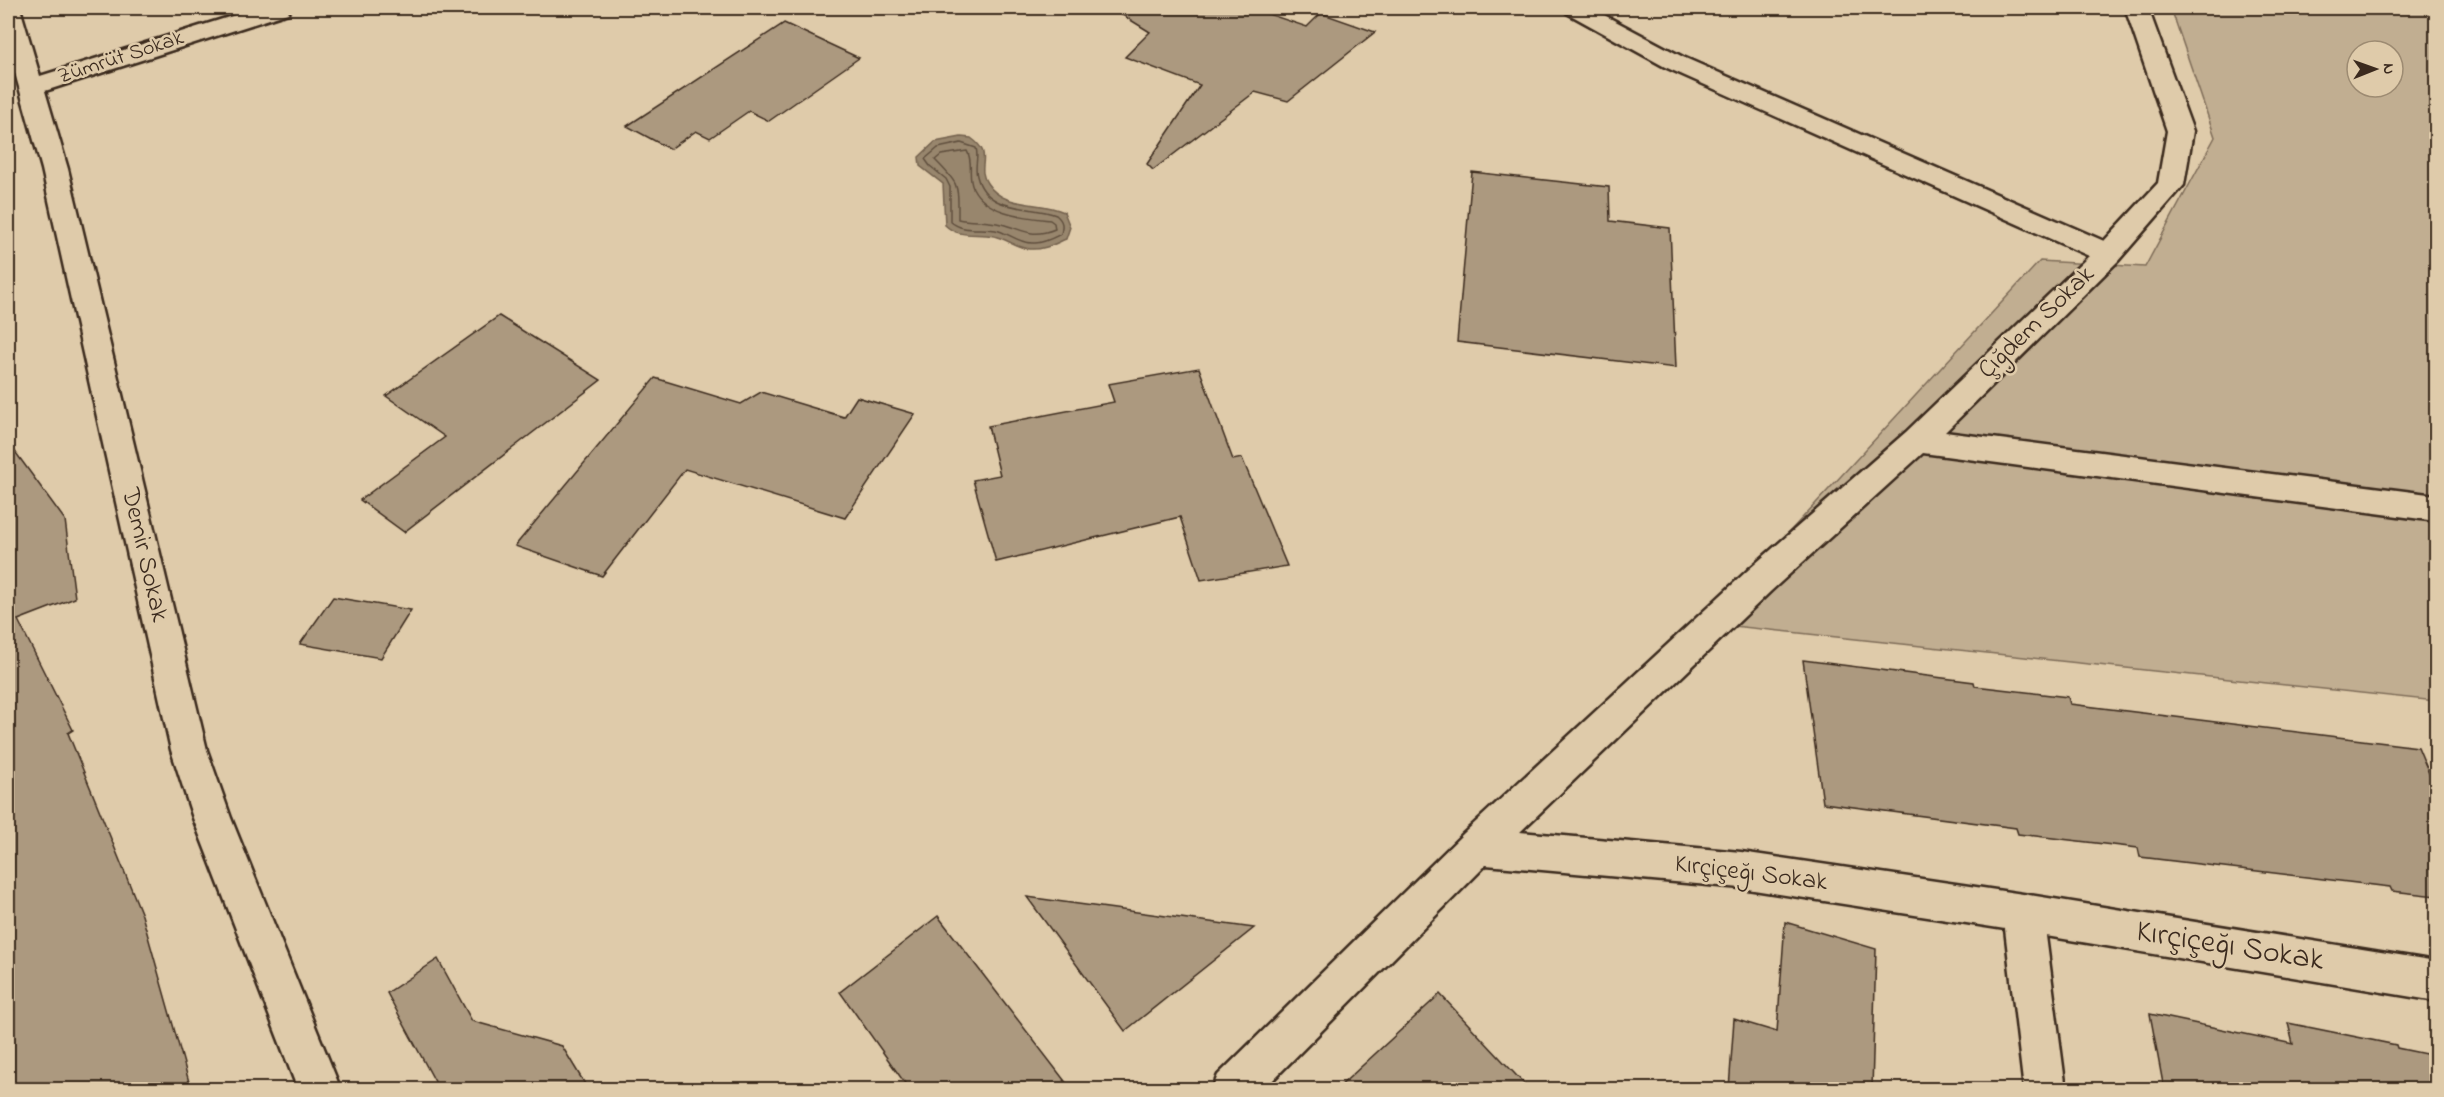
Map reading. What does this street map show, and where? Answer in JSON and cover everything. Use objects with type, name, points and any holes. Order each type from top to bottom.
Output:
[{"type":"street","name":"Demir Sokak","points":[[8,8],[55,169],[189,750],[212,818],[320,1089]]},
{"type":"street","name":"Zümrüt Sokak","points":[[32,87],[280,8]]},
{"type":"street","points":[[1575,8],[1674,62],[2108,254]]},
{"type":"street","name":"Çığdem Sokak","points":[[1233,1089],[1478,846],[1759,580],[1917,440],[2108,254],[2171,185],[2180,131],[2137,8]]},
{"type":"street","points":[[1917,440],[2436,508]]},
{"type":"street","name":"Kırçiçeğı Sokak","points":[[1478,846],[1741,870],[2023,913],[2436,981]]},
{"type":"street","points":[[2023,913],[2045,1089]]},
{"type":"shaded area","points":[[2171,8],[2436,8],[2436,701],[1705,623],[2040,261],[2145,267],[2215,137]]},
{"type":"water","points":[[961,137],[971,138],[982,150],[984,177],[994,192],[1013,201],[1054,208],[1064,212],[1070,227],[1066,239],[1044,248],[1030,249],[994,236],[956,232],[945,225],[943,184],[920,166],[919,157],[935,142]]},
{"type":"building","points":[[1111,8],[1250,8],[1307,27],[1321,13],[1375,32],[1288,101],[1255,92],[1153,170],[1147,164],[1200,85],[1125,57],[1150,32]]},
{"type":"building","points":[[784,23],[859,58],[769,121],[749,111],[710,138],[696,131],[670,149],[627,126]]},
{"type":"building","points":[[1472,172],[1609,187],[1610,221],[1670,228],[1676,368],[1457,342]]},
{"type":"building","points":[[499,316],[601,380],[404,532],[360,500],[445,437],[386,396]]},
{"type":"building","points":[[1199,368],[1233,460],[1242,458],[1287,566],[1201,580],[1180,517],[996,562],[973,480],[1000,475],[988,426],[1114,402],[1108,384]]},
{"type":"building","points":[[655,378],[741,404],[761,392],[844,417],[857,397],[915,414],[845,518],[685,469],[602,576],[515,546]]},
{"type":"building","points":[[8,442],[65,520],[75,598],[18,620],[73,730],[68,733],[142,915],[191,1089],[8,1089]]},
{"type":"building","points":[[333,597],[411,610],[381,658],[300,644]]},
{"type":"building","points":[[1803,660],[1974,682],[1975,686],[2068,697],[2070,704],[2418,747],[2436,790],[2436,896],[2392,891],[2390,887],[2140,857],[2138,848],[2018,834],[2016,828],[1823,803]]},
{"type":"building","points":[[1027,897],[1254,928],[1125,1031]]},
{"type":"building","points":[[938,916],[1071,1089],[909,1089],[840,992]]},
{"type":"building","points":[[1785,922],[1876,949],[1872,1089],[1729,1089],[1734,1019],[1777,1032]]},
{"type":"building","points":[[438,959],[472,1021],[562,1046],[588,1089],[439,1089],[387,993]]},
{"type":"building","points":[[1440,994],[1529,1089],[1337,1089]]},
{"type":"building","points":[[2150,1014],[2293,1044],[2288,1023],[2396,1045],[2397,1048],[2436,1056],[2436,1089],[2164,1089]]}]
